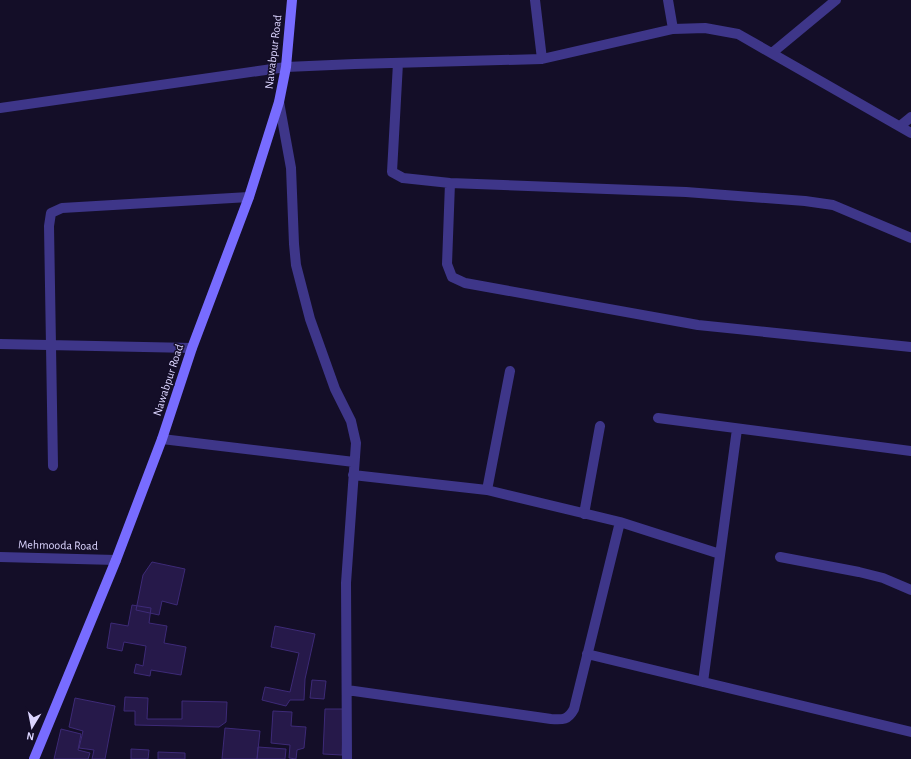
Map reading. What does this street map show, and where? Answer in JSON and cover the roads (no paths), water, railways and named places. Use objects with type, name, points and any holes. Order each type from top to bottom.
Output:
[{"type":"street","name":"Nawabpur Road","points":[[34,759],[116,560],[162,439],[192,348],[249,197],[279,102],[286,68],[292,0]]},
{"type":"street","points":[[535,0],[542,59]]},
{"type":"street","points":[[668,0],[673,29]]},
{"type":"street","points":[[772,53],[836,0]]},
{"type":"street","points":[[0,108],[286,68],[542,59],[673,29],[705,28],[738,34],[911,133]]},
{"type":"street","points":[[398,63],[392,172],[403,178],[450,183],[686,192],[805,201],[833,205],[911,238]]},
{"type":"street","points":[[279,102],[291,168],[296,265],[310,320],[335,389],[351,421],[356,443],[346,583],[347,759]]},
{"type":"street","points":[[900,126],[911,117]]},
{"type":"street","points":[[450,183],[447,264],[452,277],[465,283],[698,325],[911,347]]},
{"type":"street","points":[[53,466],[49,226],[51,213],[62,208],[249,197]]},
{"type":"street","points":[[0,344],[192,348]]},
{"type":"street","points":[[487,490],[510,371]]},
{"type":"street","points":[[658,418],[911,451]]},
{"type":"street","points":[[584,514],[600,426]]},
{"type":"street","points":[[704,682],[737,429]]},
{"type":"street","points":[[162,439],[354,462]]},
{"type":"street","points":[[353,475],[487,490],[620,522],[720,554]]},
{"type":"street","points":[[347,690],[564,720],[570,717],[574,709],[620,522]]},
{"type":"street","points":[[780,556],[865,573],[883,578],[911,590]]},
{"type":"street","name":"Mehmooda Road","points":[[0,557],[116,560]]},
{"type":"street","points":[[587,654],[911,732]]}]
